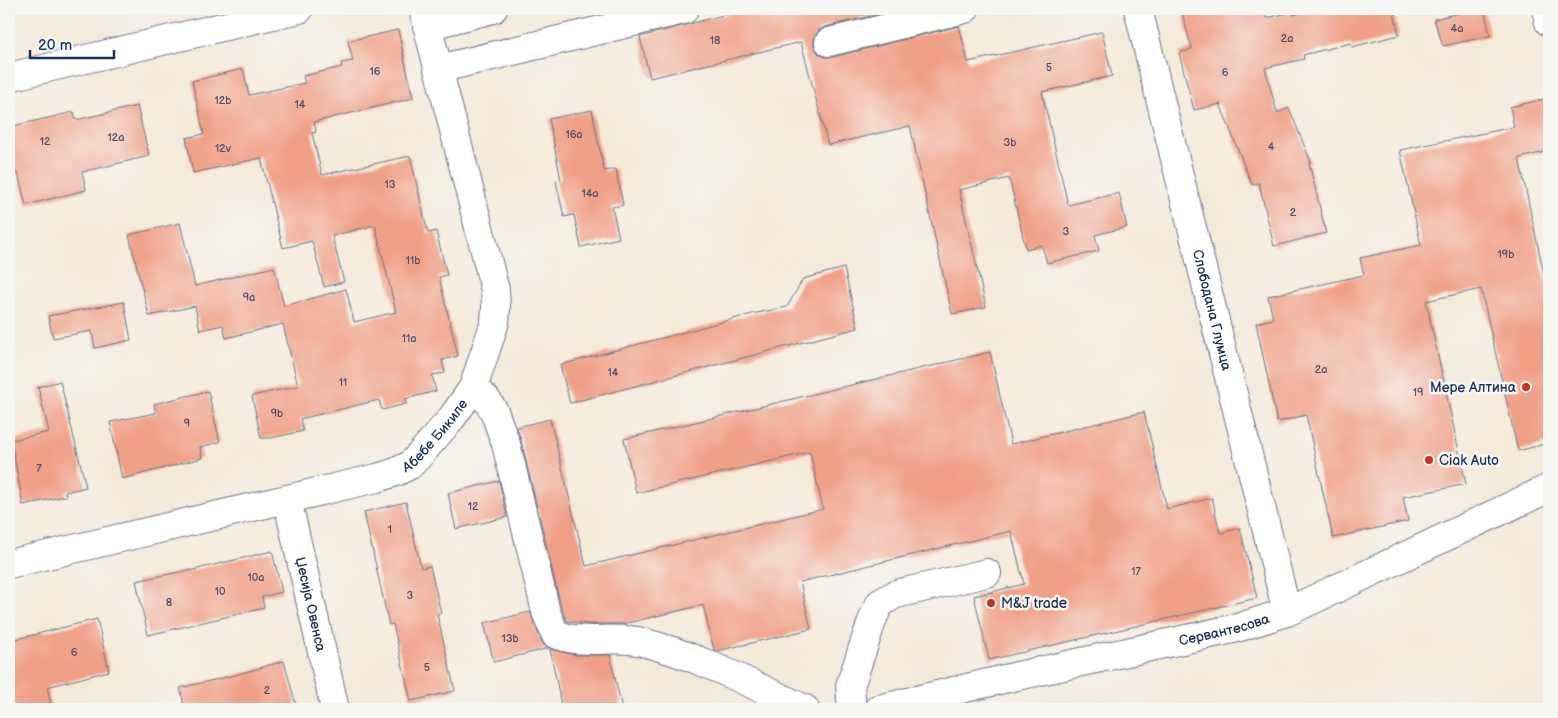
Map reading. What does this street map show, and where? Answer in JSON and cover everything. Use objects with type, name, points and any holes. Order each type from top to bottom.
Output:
[{"type":"street","points":[[9,77],[299,9]]},
{"type":"street","points":[[425,17],[493,9]]},
{"type":"street","points":[[829,42],[965,9]]},
{"type":"street","name":"Слободана Глумца","points":[[1138,9],[1287,612]]},
{"type":"street","points":[[1546,9],[1549,22]]},
{"type":"street","points":[[438,68],[684,10]]},
{"type":"street","name":"Абебе Бикиле","points":[[9,564],[396,472],[410,465],[451,419],[473,388],[495,322],[495,290],[425,17]]},
{"type":"street","points":[[473,388],[486,399],[494,411],[506,444],[546,612],[555,634],[564,638],[581,641],[639,641],[660,646],[689,656],[805,709]]},
{"type":"street","name":"Сервантесова","points":[[878,709],[1004,679],[1237,628],[1287,612],[1549,488]]},
{"type":"street","name":"Џесија Овенса","points":[[287,499],[335,709]]},
{"type":"street","points":[[852,709],[850,686],[880,603],[896,594],[988,573]]},
{"type":"building","points":[[734,9],[892,9],[892,11],[819,30],[814,37],[814,46],[818,53],[825,57],[833,57],[959,26],[968,62],[1102,32],[1112,76],[1042,92],[1068,205],[1119,193],[1127,227],[1095,235],[1099,251],[1047,263],[1042,245],[1026,249],[1009,178],[959,190],[986,307],[952,314],[910,126],[828,145],[801,42],[650,78],[640,37],[735,12]]},
{"type":"building","points":[[1181,9],[1263,9],[1266,18],[1293,12],[1294,15],[1318,9],[1393,9],[1399,35],[1352,47],[1351,43],[1303,55],[1304,59],[1265,68],[1277,113],[1289,108],[1311,162],[1309,163],[1326,233],[1274,246],[1259,183],[1252,185],[1220,104],[1194,110],[1179,53],[1192,49]]},
{"type":"building","points":[[1458,9],[1484,9],[1490,36],[1443,46],[1434,19],[1459,13]]},
{"type":"building","points":[[398,30],[413,98],[314,122],[316,132],[312,133],[322,175],[410,156],[428,233],[436,231],[447,275],[439,277],[458,356],[442,360],[445,373],[432,375],[436,391],[405,399],[406,404],[382,410],[379,400],[300,419],[303,431],[271,438],[261,438],[252,396],[298,386],[283,324],[226,338],[223,325],[200,330],[195,306],[149,316],[129,235],[180,223],[195,286],[274,267],[284,306],[346,289],[354,322],[396,312],[375,225],[332,236],[344,282],[324,287],[312,241],[283,248],[261,158],[193,173],[186,138],[204,134],[192,81],[243,69],[249,95],[305,83],[303,76],[342,67],[341,63],[353,61],[348,41]]},
{"type":"building","points":[[1549,98],[1549,151],[1519,158],[1549,298],[1549,443],[1518,451],[1481,289],[1426,301],[1466,484],[1403,497],[1408,521],[1333,538],[1306,415],[1277,422],[1256,323],[1273,319],[1268,296],[1364,275],[1360,258],[1421,245],[1400,150],[1514,127],[1510,107]]},
{"type":"building","points":[[137,106],[149,156],[82,172],[86,190],[26,205],[18,173],[13,174],[9,154],[9,127],[74,112],[76,120]]},
{"type":"building","points":[[592,110],[604,171],[616,169],[623,205],[612,207],[619,238],[581,247],[574,215],[564,217],[556,181],[561,180],[549,119]]},
{"type":"building","points":[[844,268],[858,328],[570,403],[560,365],[752,314],[787,307],[803,279]]},
{"type":"building","points":[[124,302],[131,340],[95,348],[92,331],[53,338],[48,316]]},
{"type":"building","points":[[990,352],[1011,444],[1144,412],[1167,509],[1212,498],[1220,533],[1240,528],[1257,598],[989,660],[974,596],[1024,584],[1011,531],[800,582],[811,629],[717,651],[714,650],[703,605],[623,624],[588,624],[567,621],[561,607],[517,427],[550,419],[586,566],[823,509],[810,452],[636,493],[624,439]]},
{"type":"building","points":[[60,381],[86,487],[65,492],[66,496],[23,505],[11,440],[49,432],[38,387]]},
{"type":"building","points":[[208,391],[220,442],[200,447],[202,458],[122,479],[110,422],[156,413],[154,404]]},
{"type":"building","points":[[499,481],[507,517],[456,529],[448,493]]},
{"type":"building","points":[[406,502],[421,568],[430,566],[441,613],[437,614],[455,691],[411,701],[393,624],[389,625],[364,512]]},
{"type":"building","points":[[272,551],[282,592],[262,597],[264,608],[148,635],[136,581],[189,571]]},
{"type":"building","points":[[530,612],[541,640],[549,648],[494,662],[484,623]]},
{"type":"building","points":[[97,619],[109,671],[47,687],[52,709],[9,709],[9,641]]},
{"type":"building","points":[[550,649],[576,655],[610,655],[622,709],[562,709]]},
{"type":"building","points":[[284,661],[296,705],[280,709],[185,709],[180,688]]},
{"type":"place","name":"Мере Алтина","points":[[1526,387]]},
{"type":"place","name":"Ciak Auto","points":[[1429,460]]},
{"type":"place","name":"M&J trade","points":[[991,603]]}]
